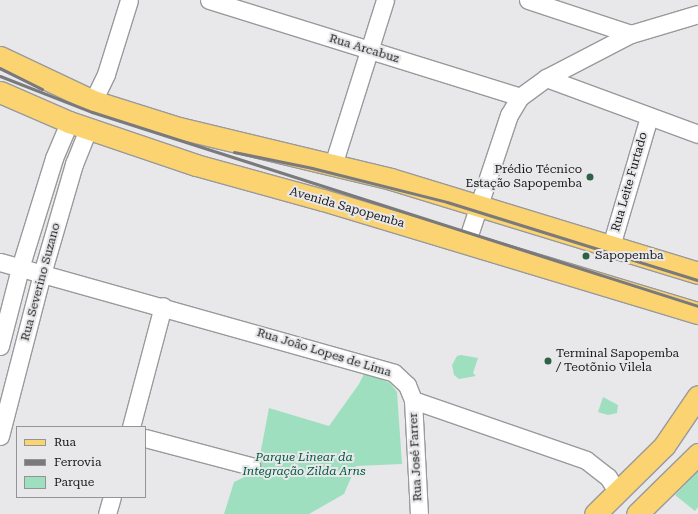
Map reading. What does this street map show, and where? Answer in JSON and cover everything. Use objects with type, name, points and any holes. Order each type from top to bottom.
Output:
[{"type":"main road","points":[[0,57],[93,101],[178,128],[333,165],[479,205],[698,273]]},
{"type":"main road","name":"Avenida Sapopemba","points":[[0,92],[78,126],[196,165],[698,313]]},
{"type":"main road","points":[[78,126],[93,101]]},
{"type":"main road","points":[[595,514],[636,476],[678,429],[698,396]]},
{"type":"main road","points":[[637,514],[654,500],[698,454]]},
{"type":"main road","points":[[636,476],[654,500]]},
{"type":"street","points":[[93,101],[106,74],[129,0]]},
{"type":"street","name":"Rua Arcabuz","points":[[209,0],[520,97]]},
{"type":"street","points":[[333,165],[385,0]]},
{"type":"street","points":[[528,0],[631,34]]},
{"type":"street","points":[[466,244],[509,115],[520,97],[546,78],[631,34],[698,14]]},
{"type":"street","points":[[546,78],[698,134]]},
{"type":"street","name":"Rua Leite Furtado","points":[[611,246],[649,117]]},
{"type":"street","name":"Rua Severino Suzano","points":[[0,346],[20,268],[54,158],[78,126]]},
{"type":"street","name":"Rua Severino Suzano","points":[[0,436],[42,274],[74,164],[78,126]]},
{"type":"street","name":"Rua João Lopes de Lima","points":[[0,262],[163,306],[394,373],[407,385],[413,400]]},
{"type":"street","points":[[131,426],[163,306]]},
{"type":"street","points":[[413,400],[586,460],[602,471],[618,493]]},
{"type":"street","name":"Rua José Farrer","points":[[413,400],[418,514]]},
{"type":"street","points":[[146,438],[251,466]]},
{"type":"street","points":[[107,514],[112,498]]},
{"type":"green space","points":[[461,355],[478,358],[473,373],[476,376],[459,379],[454,375],[452,365],[457,356]]},
{"type":"green space","name":"Parque Linear da Integração Zilda Arns","points":[[365,372],[390,383],[397,392],[402,464],[356,466],[344,494],[309,514],[224,514],[234,482],[257,471],[269,408],[329,426],[359,384]]},
{"type":"green space","points":[[603,397],[618,405],[617,413],[608,415],[598,412]]},
{"type":"green space","points":[[698,471],[698,507],[695,511],[675,495]]},
{"type":"railway","points":[[0,68],[42,89]]},
{"type":"railway","points":[[0,76],[92,112],[698,306]]},
{"type":"railway","points":[[234,152],[312,168],[447,202],[698,280]]},
{"type":"place","name":"Prédio Técnico Estação Sapopemba","points":[[590,177]]},
{"type":"place","name":"Sapopemba","points":[[586,256]]},
{"type":"place","name":"Terminal Sapopemba / Teotõnio Vilela","points":[[548,361]]}]
